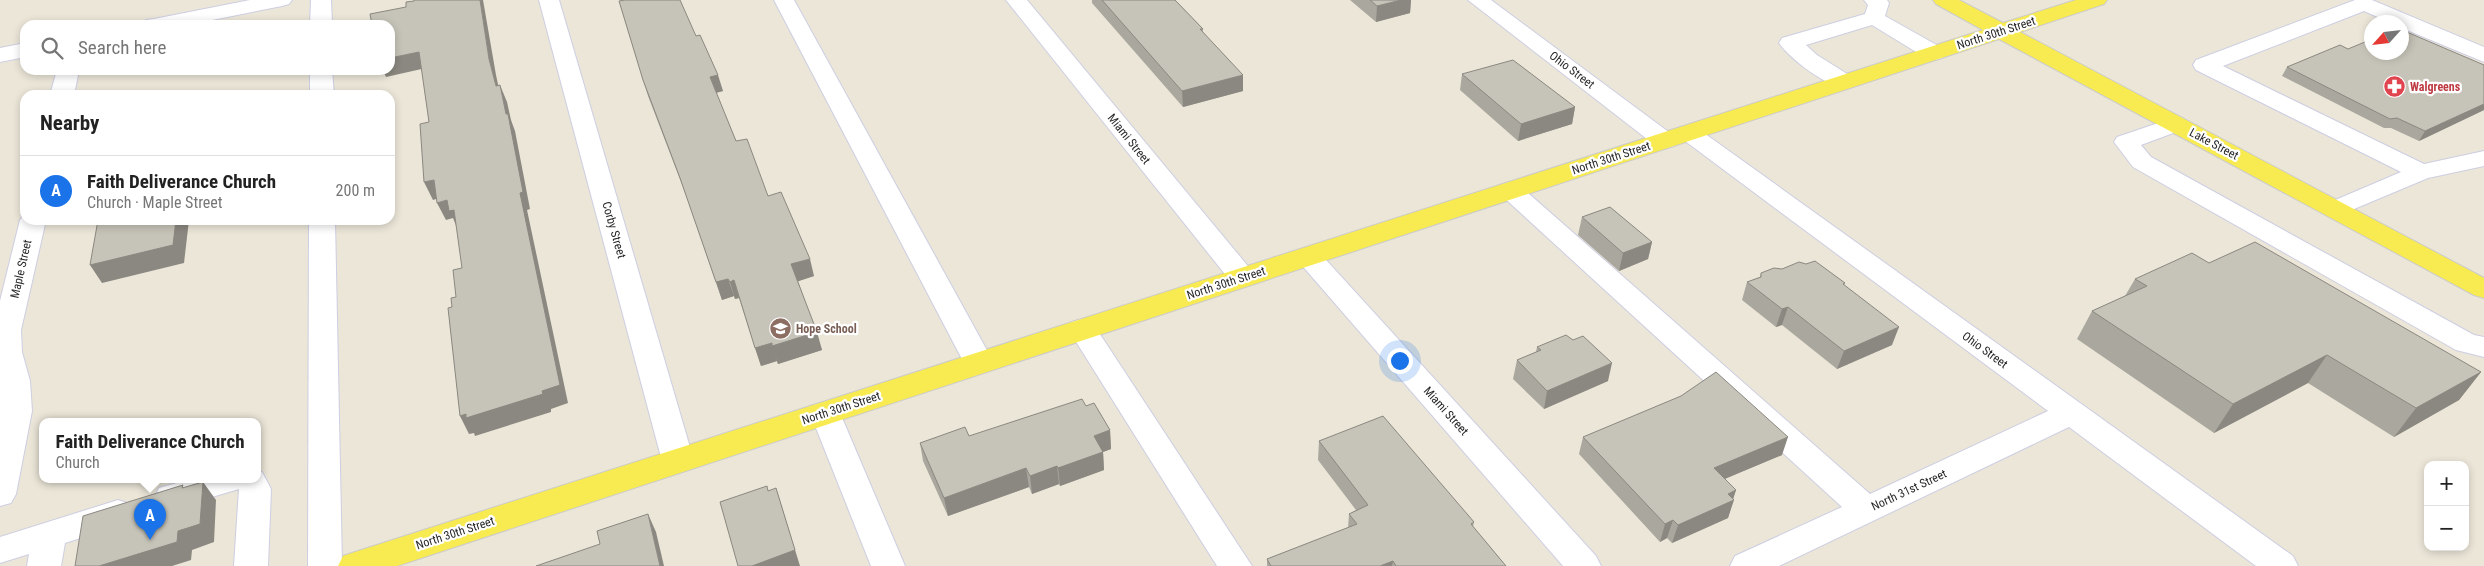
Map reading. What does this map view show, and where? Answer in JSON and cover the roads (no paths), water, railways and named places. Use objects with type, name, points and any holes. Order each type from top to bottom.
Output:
[{"type":"main road","name":"Lake Street","points":[[1943,0],[2484,289]]},
{"type":"main road","name":"North 30th Street","points":[[354,566],[1677,137],[2089,1]]},
{"type":"street","points":[[180,20],[282,0]]},
{"type":"street","points":[[321,0],[321,20]]},
{"type":"street","name":"Corby Street","points":[[549,0],[678,461]]},
{"type":"street","points":[[784,0],[979,363]]},
{"type":"street","name":"Miami Street","points":[[1016,0],[1242,277]]},
{"type":"street","name":"Ohio Street","points":[[1478,0],[2071,413],[2281,566]]},
{"type":"street","points":[[2421,172],[2204,65],[2359,2],[2484,54]]},
{"type":"street","points":[[1844,82],[1809,60],[1790,43],[1874,9],[1934,53]]},
{"type":"street","points":[[0,55],[20,51]]},
{"type":"street","points":[[63,90],[67,75]]},
{"type":"street","points":[[322,75],[322,90]]},
{"type":"street","points":[[2176,124],[2126,142],[2142,162],[2466,343],[2484,347]]},
{"type":"street","points":[[2335,209],[2421,172],[2458,166],[2484,158]]},
{"type":"street","points":[[1510,190],[1867,510]]},
{"type":"street","name":"Maple Street","points":[[0,494],[17,411],[15,381],[6,344],[7,330],[31,225]]},
{"type":"street","points":[[322,225],[325,566]]},
{"type":"street","name":"Miami Street","points":[[1308,256],[1584,566]]},
{"type":"street","points":[[1082,329],[1235,566]]},
{"type":"street","points":[[825,413],[888,566]]},
{"type":"street","name":"North 31st Street","points":[[1747,566],[2071,413]]},
{"type":"street","points":[[0,550],[47,550],[220,483]]},
{"type":"street","points":[[251,566],[255,489],[252,483]]},
{"type":"place","name":"Walgreens","points":[[2394,87]]},
{"type":"place","name":"Hope School","points":[[780,329]]},
{"type":"place","name":"Faith Deliverance Church","points":[[150,540]]}]
